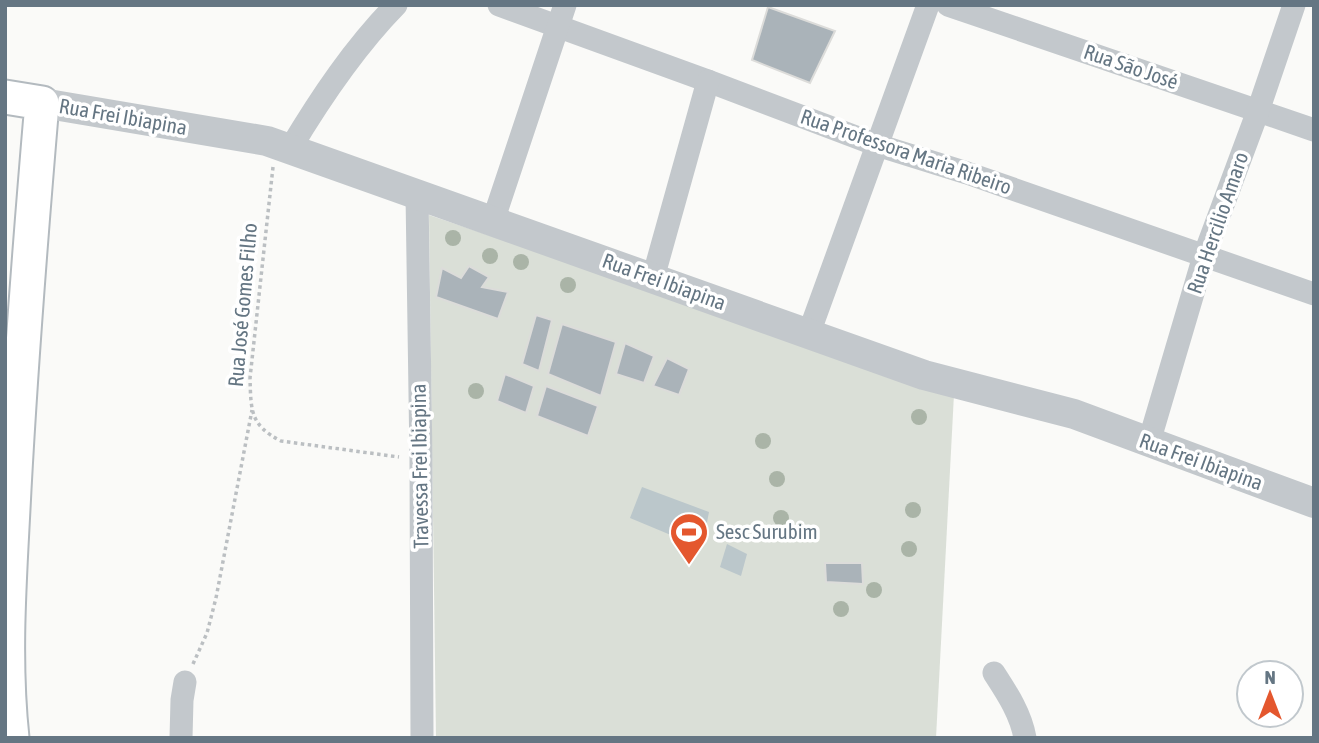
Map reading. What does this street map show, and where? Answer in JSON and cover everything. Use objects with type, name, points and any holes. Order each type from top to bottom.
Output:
[{"type":"main road","name":"Rua Frei Ibiapina","points":[[5,97],[41,103]]},
{"type":"main road","points":[[12,738],[6,666],[22,337],[41,103]]},
{"type":"street","points":[[284,147],[373,29],[397,5]]},
{"type":"street","name":"Rua Professora Maria Ribeiro","points":[[499,5],[562,16],[708,81],[877,145],[967,173],[1314,294]]},
{"type":"street","points":[[808,334],[928,5]]},
{"type":"street","name":"Rua São José","points":[[948,5],[1314,130]]},
{"type":"street","name":"Rua Hercilio Amaro","points":[[1149,443],[1204,256],[1294,5]]},
{"type":"street","points":[[493,221],[562,16]]},
{"type":"street","points":[[653,278],[708,81]]},
{"type":"street","name":"Rua Frei Ibiapina","points":[[41,103],[267,141],[924,375],[1074,414],[1314,503]]},
{"type":"street","name":"Travessa Frei Ibiapina","points":[[417,194],[422,738]]},
{"type":"street","points":[[994,673],[1009,694],[1024,727],[1025,738]]},
{"type":"street","points":[[181,738],[181,700],[185,682]]},
{"type":"path","name":"Rua José Gomes Filho","points":[[284,147],[271,174],[250,378],[255,420],[265,433],[281,442],[421,460]]},
{"type":"path","points":[[185,682],[207,633],[216,598],[252,408]]},
{"type":"shaded area","name":"Sesc Surubim","points":[[429,215],[954,394],[936,738],[436,738]]},
{"type":"shaded area","points":[[642,487],[709,512],[702,548],[630,518]]},
{"type":"shaded area","points":[[727,544],[747,554],[741,576],[720,567]]},
{"type":"building","points":[[768,7],[835,31],[810,83],[752,60]]},
{"type":"building","points":[[469,266],[489,277],[482,287],[508,292],[498,319],[436,297],[442,268],[461,278]]},
{"type":"building","points":[[536,315],[552,320],[539,371],[522,364]]},
{"type":"building","points":[[562,324],[616,342],[601,396],[548,374]]},
{"type":"building","points":[[625,343],[654,356],[644,383],[616,374]]},
{"type":"building","points":[[667,358],[689,369],[679,395],[653,386]]},
{"type":"building","points":[[505,374],[534,386],[526,413],[497,401]]},
{"type":"building","points":[[546,386],[598,406],[588,436],[537,416]]},
{"type":"building","points":[[825,563],[862,563],[863,584],[826,582]]},
{"type":"place","name":"Sesc Surubim","points":[[689,566]]}]
